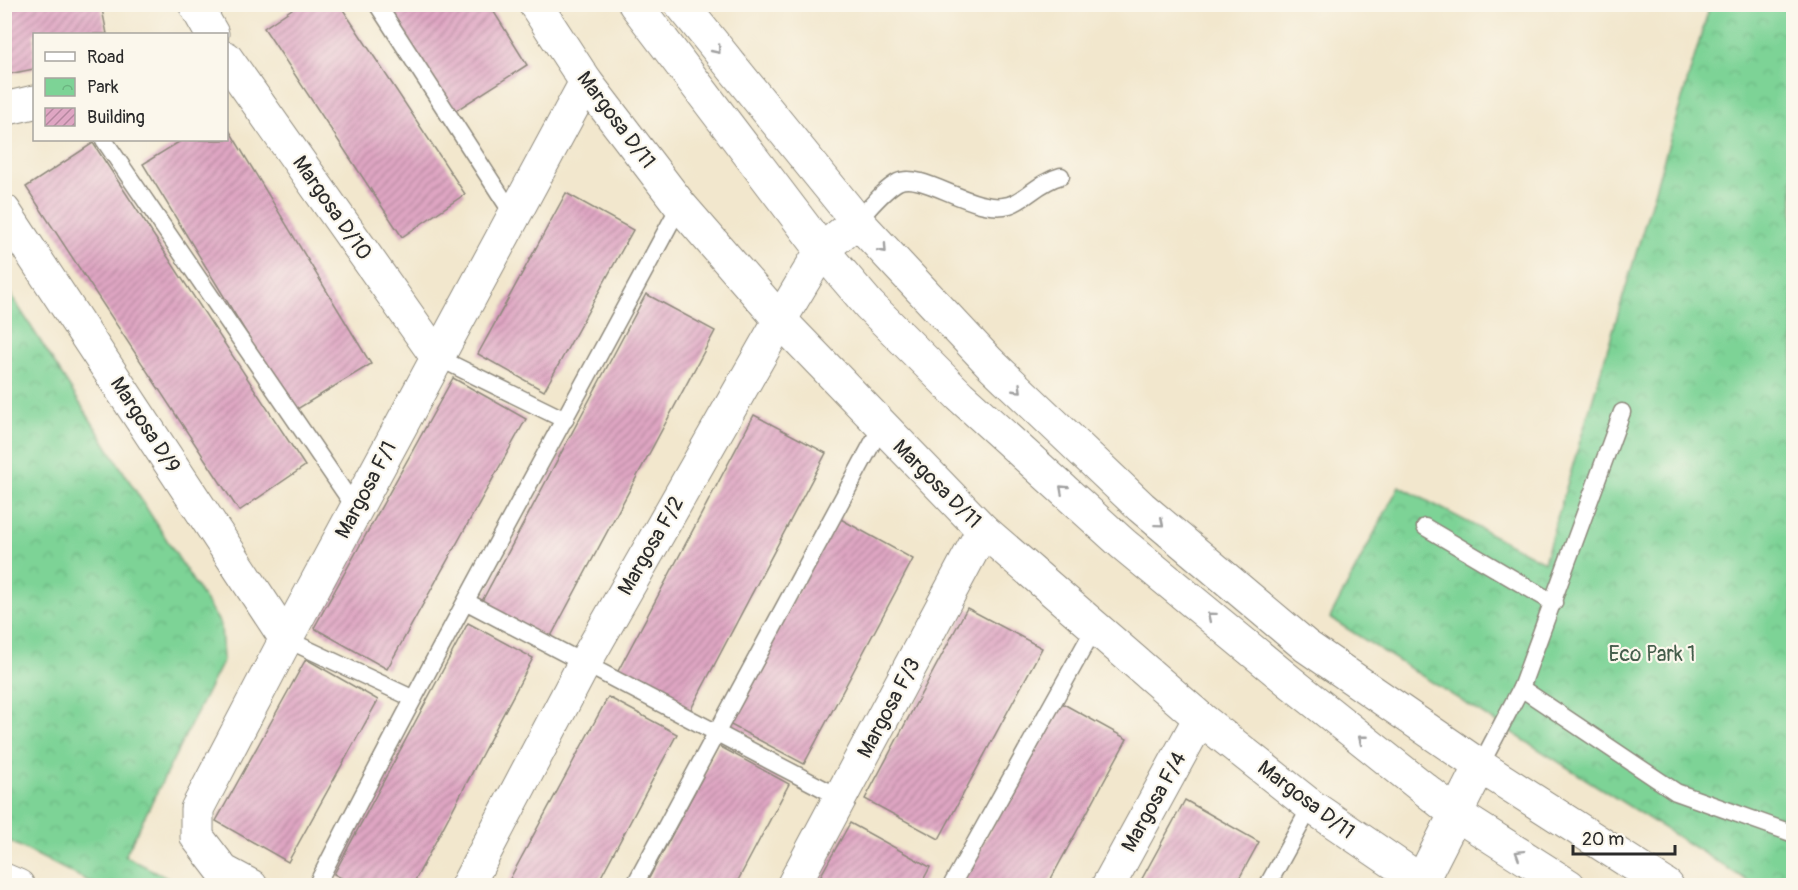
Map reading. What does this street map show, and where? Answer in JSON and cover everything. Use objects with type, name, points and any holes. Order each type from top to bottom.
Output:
[{"type":"street","points":[[195,4],[211,33]]},
{"type":"street","name":"Margosa D/11","points":[[535,4],[586,82],[680,205],[780,320],[983,530],[1200,718],[1311,806],[1420,883]]},
{"type":"street","points":[[635,4],[822,250],[870,305],[960,396],[1123,544],[1456,814],[1569,885]]},
{"type":"street","points":[[681,4],[857,221],[989,362],[1141,507],[1306,646],[1480,766],[1667,885]]},
{"type":"street","name":"Margosa D/10","points":[[228,61],[437,357]]},
{"type":"street","name":"Margosa F/1","points":[[251,885],[223,871],[197,837],[198,809],[286,639],[586,82]]},
{"type":"street","points":[[4,109],[33,102]]},
{"type":"street","name":"Margosa D/9","points":[[4,211],[286,639]]},
{"type":"street","name":"Margosa F/2","points":[[467,885],[584,664],[780,320],[822,250],[857,221]]},
{"type":"street","name":"Margosa F/3","points":[[794,885],[983,530]]},
{"type":"street","name":"Margosa F/4","points":[[1108,885],[1200,718]]},
{"type":"street","points":[[1420,883],[1480,766]]},
{"type":"street","points":[[4,880],[18,885]]},
{"type":"lane","points":[[377,4],[514,216]]},
{"type":"lane","points":[[105,141],[356,508]]},
{"type":"lane","points":[[857,221],[898,182],[918,179],[945,193],[978,204],[1009,205],[1046,180],[1061,176]]},
{"type":"lane","points":[[316,885],[412,698],[467,602],[680,205]]},
{"type":"lane","points":[[437,357],[565,420]]},
{"type":"lane","points":[[1480,766],[1521,688],[1622,412]]},
{"type":"lane","points":[[634,885],[881,427]]},
{"type":"lane","points":[[1425,526],[1554,603]]},
{"type":"lane","points":[[467,602],[841,798]]},
{"type":"lane","points":[[951,885],[1095,627]]},
{"type":"lane","points":[[286,639],[412,698]]},
{"type":"lane","points":[[1521,688],[1676,792],[1794,834]]},
{"type":"lane","points":[[1267,885],[1311,806]]},
{"type":"green space","name":"Eco Park 1","points":[[1710,5],[1793,5],[1793,885],[1754,885],[1330,618],[1399,486],[1544,562]]},
{"type":"green space","points":[[4,284],[221,625],[223,660],[125,856],[181,885],[96,885],[5,839]]},
{"type":"building","points":[[4,4],[101,4],[107,33],[33,33],[33,69],[4,75]]},
{"type":"building","points":[[384,4],[489,4],[527,65],[452,113]]},
{"type":"building","points":[[298,5],[340,5],[465,194],[402,237],[264,28]]},
{"type":"building","points":[[228,128],[371,364],[294,411],[143,164],[180,141],[228,141]]},
{"type":"building","points":[[93,143],[305,466],[239,511],[26,187]]},
{"type":"building","points":[[566,193],[633,230],[544,391],[478,354]]},
{"type":"building","points":[[646,294],[715,331],[549,640],[481,603]]},
{"type":"building","points":[[453,378],[526,419],[387,669],[314,628]]},
{"type":"building","points":[[754,415],[826,453],[690,711],[617,673]]},
{"type":"building","points":[[837,517],[913,559],[804,764],[727,723]]},
{"type":"building","points":[[967,608],[1042,648],[939,839],[865,799]]},
{"type":"building","points":[[468,623],[533,658],[412,886],[355,886],[334,874]]},
{"type":"building","points":[[306,659],[378,700],[288,862],[216,821]]},
{"type":"building","points":[[608,697],[677,734],[596,886],[506,886]]},
{"type":"building","points":[[1060,702],[1127,739],[1047,886],[960,886]]},
{"type":"building","points":[[719,746],[789,784],[735,886],[645,886]]},
{"type":"building","points":[[1185,800],[1259,842],[1235,886],[1138,886]]},
{"type":"building","points":[[850,823],[930,867],[920,886],[815,886]]}]
